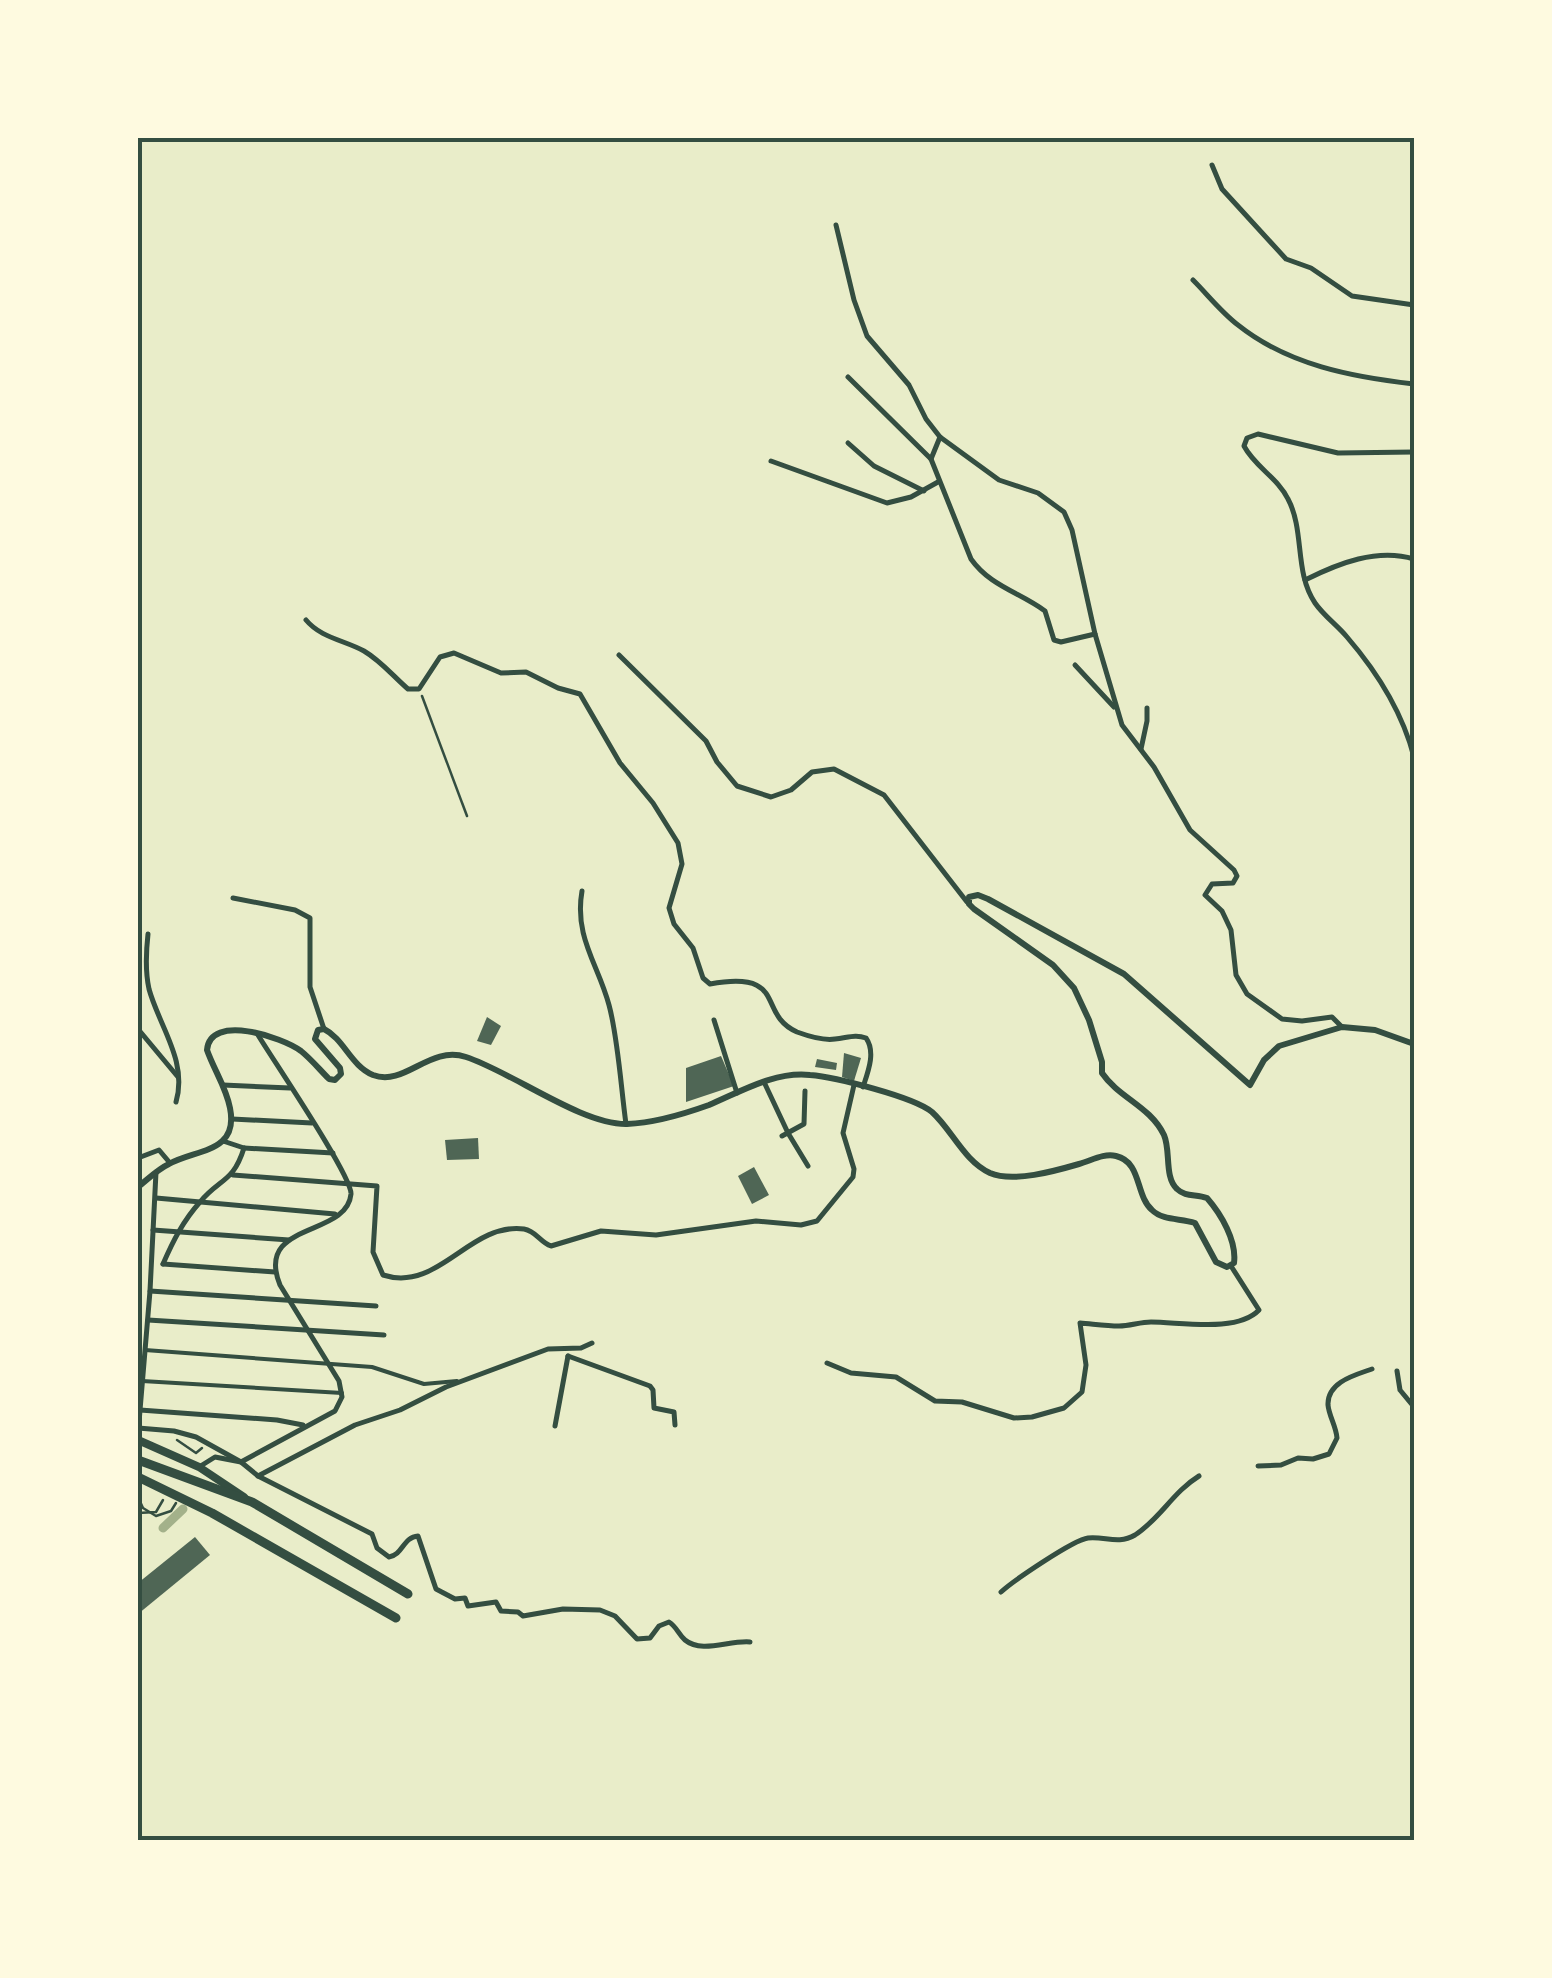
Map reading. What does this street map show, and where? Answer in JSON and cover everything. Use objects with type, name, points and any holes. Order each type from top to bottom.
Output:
[{"type":"highway","points":[[138,1460],[252,1502],[408,1594]]},
{"type":"highway","points":[[138,1478],[180,1496],[396,1618]]},
{"type":"main road","points":[[138,1434],[252,1502]]},
{"type":"street","points":[[1212,164],[1222,189],[1286,259],[1311,268],[1352,296],[1414,305]]},
{"type":"street","points":[[836,225],[867,336],[909,385],[940,437],[999,480],[1038,493],[1064,512],[1094,634],[1126,732],[1141,749],[1190,830],[1234,870],[1232,883],[1212,884],[1205,895],[1222,912],[1231,930],[1231,954],[1242,987],[1282,1019],[1332,1016],[1342,1027]]},
{"type":"street","points":[[1194,280],[1237,325],[1297,360],[1414,384]]},
{"type":"street","points":[[848,377],[931,460],[971,559],[981,573],[1045,611],[1052,638],[1057,642],[1094,634]]},
{"type":"street","points":[[1414,452],[1338,453],[1258,434],[1244,442],[1250,456],[1288,499],[1305,580],[1314,602],[1383,684],[1407,731],[1414,756]]},
{"type":"street","points":[[931,460],[940,437]]},
{"type":"street","points":[[848,443],[874,466],[924,491]]},
{"type":"street","points":[[771,460],[887,502],[924,491],[938,482]]},
{"type":"street","points":[[1305,580],[1339,564],[1375,556],[1414,560]]},
{"type":"street","points":[[233,1174],[376,1186],[374,1257],[383,1276],[399,1279],[432,1271],[479,1240],[516,1230],[532,1232],[550,1246],[601,1231],[648,1236],[756,1221],[808,1224],[829,1210],[853,1177],[843,1134],[870,1056],[866,1038],[856,1035],[830,1040],[785,1024],[761,987],[746,981],[710,984],[705,980],[693,948],[674,924],[668,908],[682,864],[678,843],[608,745],[580,694],[558,688],[532,673],[501,672],[454,653],[440,657],[419,689],[408,689],[388,667],[361,649],[317,630],[306,620]]},
{"type":"street","points":[[620,655],[706,742],[737,786],[772,797],[791,790],[812,772],[834,769],[884,795],[969,904],[1052,965],[1074,988],[1089,1020],[1102,1073],[1112,1086],[1153,1117],[1167,1143],[1171,1181],[1176,1188],[1185,1194],[1203,1196],[1213,1205],[1232,1242],[1235,1259],[1231,1266]]},
{"type":"street","points":[[1075,665],[1116,710]]},
{"type":"street","points":[[1141,749],[1148,722],[1147,708]]},
{"type":"street","points":[[582,890],[579,914],[591,964],[609,1006],[626,1124]]},
{"type":"street","points":[[969,904],[973,895],[988,899],[1104,960],[1154,998],[1250,1085],[1264,1060],[1279,1046],[1342,1027],[1375,1030],[1414,1044]]},
{"type":"street","points":[[233,898],[308,915],[310,987],[324,1029],[357,1064],[374,1075],[392,1076],[436,1056],[454,1054],[502,1072],[577,1109],[626,1124],[676,1115],[796,1074],[858,1086],[926,1107],[976,1163],[997,1175],[1020,1175],[1103,1156],[1120,1157],[1132,1166],[1153,1212],[1194,1223],[1216,1262],[1231,1266],[1259,1310],[1249,1317],[1204,1324],[1080,1323],[1086,1365],[1082,1392],[1064,1408],[1032,1417],[1014,1418],[965,1403],[935,1402],[900,1378],[851,1373],[827,1363]]},
{"type":"street","points":[[148,934],[150,992],[179,1078],[176,1102]]},
{"type":"street","points":[[714,1020],[737,1093]]},
{"type":"street","points":[[138,1187],[170,1163],[207,1151],[224,1140],[232,1119],[223,1085],[207,1050],[210,1037],[223,1030],[258,1035],[298,1049],[329,1079],[335,1080],[341,1074],[340,1068],[315,1039],[318,1030],[324,1029]]},
{"type":"street","points":[[138,1030],[179,1078]]},
{"type":"street","points":[[199,1467],[215,1457],[242,1462],[334,1411],[342,1393],[275,1272],[278,1253],[289,1240],[338,1215],[350,1199],[350,1184],[258,1035]]},
{"type":"street","points":[[764,1082],[785,1135],[808,1166]]},
{"type":"street","points":[[223,1085],[290,1088]]},
{"type":"street","points":[[785,1135],[804,1124],[805,1091]]},
{"type":"street","points":[[232,1119],[312,1123]]},
{"type":"street","points":[[224,1140],[244,1148],[333,1154]]},
{"type":"street","points":[[163,1264],[178,1231],[200,1202],[233,1174],[244,1148]]},
{"type":"street","points":[[138,1158],[159,1150],[170,1163]]},
{"type":"street","points":[[156,1172],[138,1434],[184,1432],[242,1462],[258,1476],[372,1534],[377,1548],[389,1557],[395,1556],[408,1538],[418,1536],[436,1589],[455,1600],[464,1598],[468,1606],[496,1602],[502,1611],[523,1616],[570,1609],[600,1610],[615,1616],[638,1639],[650,1638],[669,1622],[686,1641],[698,1646],[731,1640],[750,1642]]},
{"type":"street","points":[[156,1198],[338,1215]]},
{"type":"street","points":[[153,1230],[289,1240]]},
{"type":"street","points":[[152,1263],[275,1272]]},
{"type":"street","points":[[150,1290],[376,1306]]},
{"type":"street","points":[[148,1320],[384,1335]]},
{"type":"street","points":[[569,1352],[592,1343]]},
{"type":"street","points":[[258,1476],[356,1425],[548,1349],[569,1352],[599,1370],[650,1386],[654,1408],[674,1412],[675,1425]]},
{"type":"street","points":[[145,1350],[372,1367],[424,1384],[466,1380]]},
{"type":"street","points":[[556,1426],[569,1352]]},
{"type":"street","points":[[1258,1466],[1329,1454],[1337,1438],[1328,1404],[1332,1391],[1342,1381],[1372,1370]]},
{"type":"street","points":[[1397,1370],[1400,1390],[1414,1407]]},
{"type":"street","points":[[142,1381],[342,1393]]},
{"type":"street","points":[[140,1410],[306,1425]]},
{"type":"street","points":[[1001,1592],[1048,1559],[1086,1539],[1116,1541],[1136,1534],[1198,1476]]},
{"type":"path","points":[[419,689],[467,816]]},
{"type":"path","points":[[138,1497],[144,1508],[156,1516],[171,1512],[180,1496]]},
{"type":"path","points":[[138,1513],[145,1515]]},
{"type":"building","points":[[487,1017],[501,1026],[491,1045],[477,1041]]},
{"type":"building","points":[[844,1053],[861,1058],[854,1081],[842,1077]]},
{"type":"building","points":[[721,1056],[734,1086],[686,1102],[686,1068]]},
{"type":"building","points":[[817,1059],[837,1063],[836,1070],[815,1067]]},
{"type":"building","points":[[478,1138],[479,1159],[447,1160],[445,1140]]},
{"type":"building","points":[[754,1167],[769,1195],[752,1204],[738,1176]]},
{"type":"building","points":[[195,1537],[210,1555],[138,1614],[138,1583]]},
{"type":"waterway","points":[[163,1528],[183,1509]]}]
